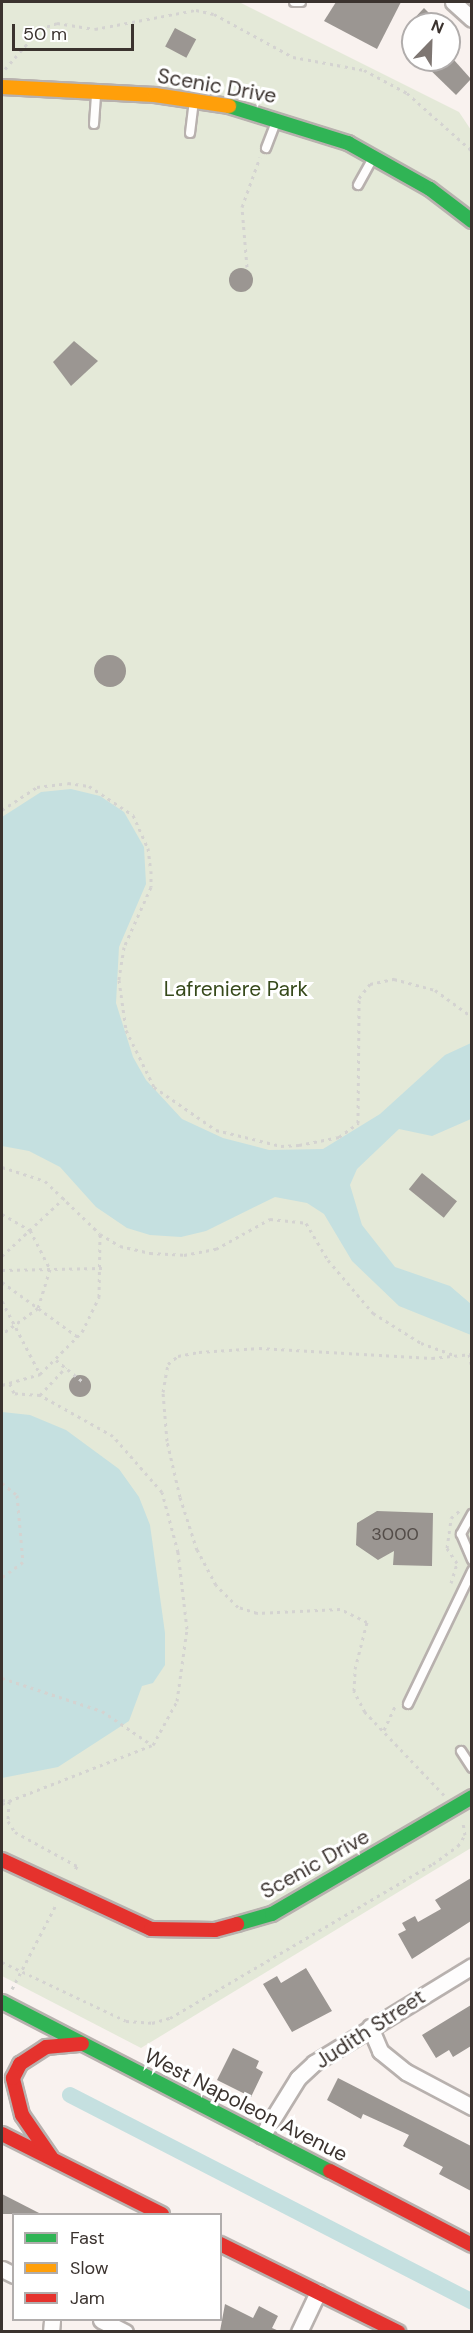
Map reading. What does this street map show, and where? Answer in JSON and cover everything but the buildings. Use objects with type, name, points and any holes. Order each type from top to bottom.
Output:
[{"type":"main road","name":"Scenic Drive","points":[[2,87],[96,92],[194,101],[278,117],[373,157],[430,189],[471,220]]},
{"type":"main road","name":"Scenic Drive","points":[[2,1860],[151,1929],[215,1930],[272,1914],[471,1797]]},
{"type":"main road","name":"West Napoleon Avenue","points":[[2,2002],[471,2245]]},
{"type":"main road","points":[[54,2161],[22,2115],[13,2078],[20,2064],[46,2046],[83,2044]]},
{"type":"main road","points":[[2,2134],[160,2213]]},
{"type":"main road","points":[[222,2245],[398,2331]]},
{"type":"street","points":[[453,2],[471,19]]},
{"type":"street","name":"Judith Street","points":[[262,2136],[298,2078],[370,2027],[471,1966]]},
{"type":"street","points":[[370,2027],[380,2051],[397,2065],[471,2107]]},
{"type":"street","points":[[299,2331],[318,2292]]},
{"type":"street","points":[[105,2321],[124,2331]]},
{"type":"lane","points":[[294,2],[301,2]]},
{"type":"lane","points":[[94,124],[96,92]]},
{"type":"lane","points":[[190,133],[194,101]]},
{"type":"lane","points":[[266,148],[278,117]]},
{"type":"lane","points":[[358,185],[373,157]]},
{"type":"lane","points":[[471,1514],[461,1534],[471,1560]]},
{"type":"lane","points":[[408,1704],[471,1571]]},
{"type":"lane","points":[[461,1751],[471,1768]]},
{"type":"path","points":[[2,74],[40,29],[57,23],[95,29],[196,10],[214,14],[293,57],[364,70],[407,93],[471,151]]},
{"type":"path","points":[[247,267],[242,207],[266,148]]},
{"type":"path","points":[[2,810],[37,787],[68,783],[96,789],[133,815],[148,848],[152,872],[151,887],[124,946],[119,980],[126,1030],[154,1087],[216,1130],[281,1146],[339,1137],[358,1123],[359,998],[370,984],[394,980],[435,990],[471,1017]]},
{"type":"path","points":[[2,1167],[45,1181],[65,1197],[100,1234],[120,1246],[184,1255],[216,1249],[270,1219],[306,1223],[334,1269],[373,1313],[421,1343],[456,1356]]},
{"type":"path","points":[[2,1256],[65,1197]]},
{"type":"path","points":[[2,1214],[30,1230],[50,1269],[38,1308],[15,1328],[2,1334]]},
{"type":"path","points":[[2,1385],[40,1374],[78,1337],[94,1312],[102,1268],[100,1234]]},
{"type":"path","points":[[2,1270],[102,1268]]},
{"type":"path","points":[[2,1282],[78,1337]]},
{"type":"path","points":[[2,1301],[40,1374]]},
{"type":"path","points":[[2,1962],[126,2021],[152,2023],[170,2018],[458,1846],[465,1826],[454,1807],[365,1712],[354,1691],[355,1669],[367,1622],[340,1609],[257,1613],[238,1607],[216,1585],[196,1550],[180,1497],[167,1441],[164,1378],[168,1364],[178,1356],[199,1352],[259,1348],[432,1358],[470,1354],[471,1368]]},
{"type":"path","points":[[56,1360],[84,1383]]},
{"type":"path","points":[[40,1395],[66,1367]]},
{"type":"path","points":[[2,1802],[153,1745],[177,1701],[187,1629],[178,1552],[162,1492],[113,1436],[40,1395],[14,1393],[10,1384]]},
{"type":"path","points":[[2,1483],[17,1495],[23,1562],[2,1577]]},
{"type":"path","points":[[450,1585],[457,1563],[447,1548],[451,1518],[465,1506]]},
{"type":"path","points":[[2,1678],[102,1711],[153,1745]]},
{"type":"path","points":[[384,1731],[398,1700]]},
{"type":"green space","name":"Lafreniere Park","points":[[2,2],[239,2],[459,112],[471,130],[471,1848],[141,2048],[2,1976]]},
{"type":"water","points":[[71,789],[100,796],[124,812],[144,847],[146,884],[119,947],[116,1003],[133,1057],[146,1080],[182,1119],[223,1138],[269,1150],[323,1149],[380,1114],[445,1055],[471,1043],[471,1119],[432,1136],[399,1129],[357,1169],[350,1185],[362,1225],[395,1267],[450,1286],[471,1304],[471,1335],[399,1306],[352,1261],[324,1214],[307,1203],[275,1197],[206,1231],[181,1237],[150,1235],[127,1228],[96,1207],[60,1167],[29,1151],[2,1146],[2,817],[41,792]]},
{"type":"water","points":[[2,1412],[30,1415],[66,1430],[119,1469],[139,1497],[150,1525],[165,1633],[165,1665],[153,1683],[142,1686],[129,1721],[58,1767],[2,1778]]},
{"type":"waterway","points":[[70,2095],[472,2302]]},
{"type":"traffic: fast","points":[[229,106],[348,143],[430,189],[472,221]]},
{"type":"traffic: fast","points":[[237,1924],[272,1914],[472,1797]]},
{"type":"traffic: fast","points":[[2,2002],[330,2171]]},
{"type":"traffic: slow","points":[[2,87],[155,95],[229,106]]},
{"type":"traffic: jam","points":[[2,1860],[151,1929],[215,1930],[237,1924]]},
{"type":"traffic: jam","points":[[51,2157],[22,2115],[13,2078],[20,2064],[46,2047],[82,2044]]},
{"type":"traffic: jam","points":[[2,2134],[160,2213]]},
{"type":"traffic: jam","points":[[330,2171],[472,2245]]},
{"type":"traffic: jam","points":[[222,2245],[398,2332]]}]
